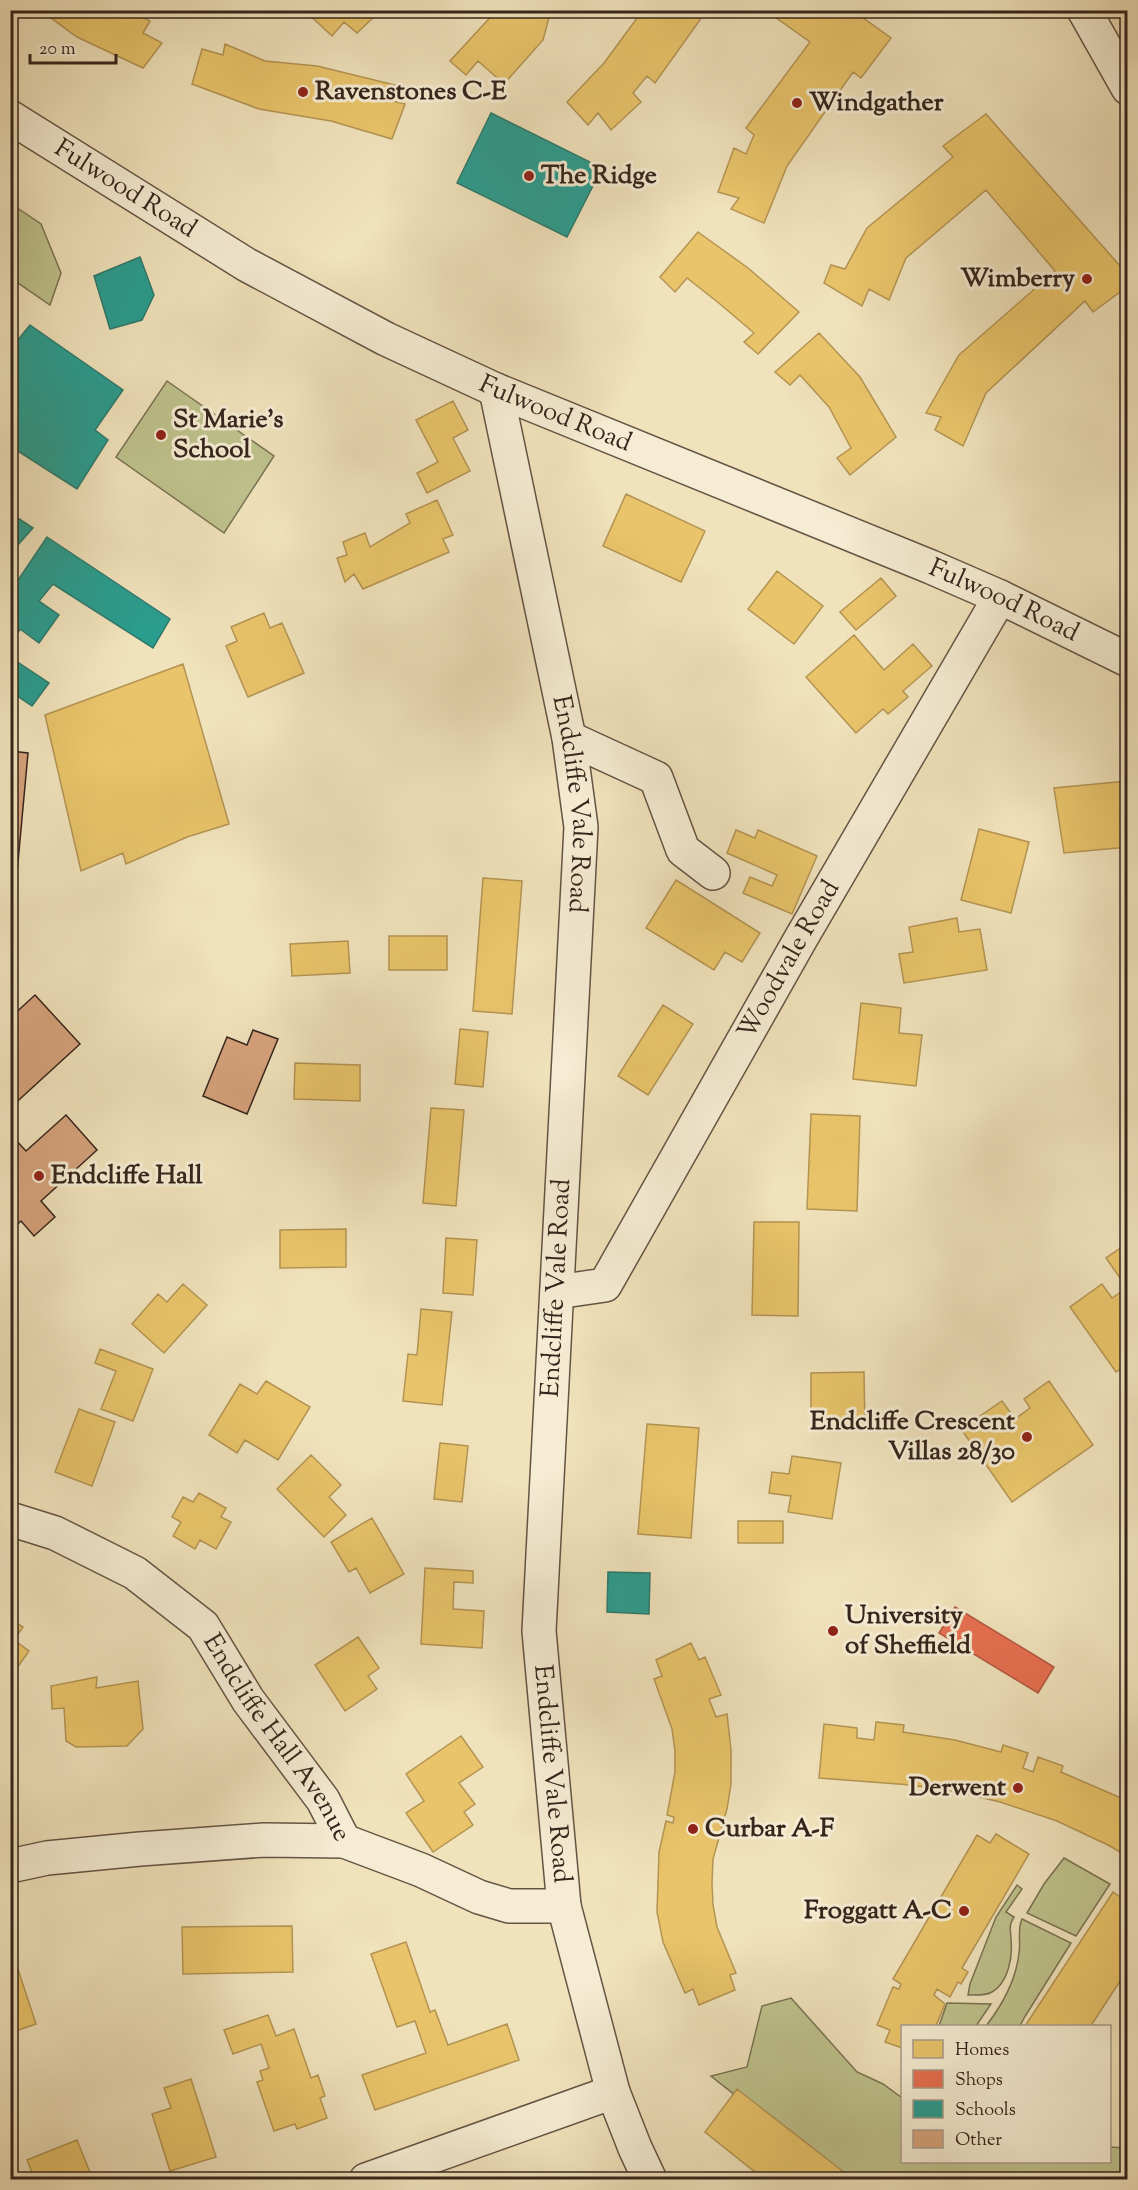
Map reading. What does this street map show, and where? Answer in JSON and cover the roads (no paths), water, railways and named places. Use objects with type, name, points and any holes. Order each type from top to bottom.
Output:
[{"type":"street","points":[[1084,10],[1128,88]]},
{"type":"street","name":"Fulwood Road","points":[[10,117],[247,266],[386,339],[496,390],[931,567],[999,597],[1128,660]]},
{"type":"street","name":"Endcliffe Vale Road","points":[[496,390],[569,738],[581,827],[539,1631],[564,1906],[613,2092],[635,2148],[651,2180]]},
{"type":"street","name":"Woodvale Road","points":[[556,1292],[605,1285],[999,597]]},
{"type":"street","points":[[569,738],[656,778],[683,850],[713,873]]},
{"type":"street","name":"Endcliffe Hall Avenue","points":[[10,1519],[56,1533],[135,1572],[203,1626],[248,1700],[323,1800],[344,1841],[421,1870],[479,1897],[509,1906],[564,1906]]},
{"type":"street","points":[[10,1866],[47,1858],[140,1849],[264,1840],[344,1841]]},
{"type":"street","points":[[366,2180],[613,2092]]},
{"type":"place","name":"Ravenstones C-E","points":[[303,92]]},
{"type":"place","name":"Windgather","points":[[797,103]]},
{"type":"place","name":"The Ridge","points":[[529,176]]},
{"type":"place","name":"Wimberry","points":[[1087,279]]},
{"type":"place","name":"St Marie's School","points":[[161,435]]},
{"type":"place","name":"Endcliffe Hall","points":[[39,1176]]},
{"type":"place","name":"Endcliffe Crescent Villas 28/30","points":[[1027,1437]]},
{"type":"place","name":"University of Sheffield","points":[[833,1631]]},
{"type":"place","name":"Derwent","points":[[1018,1788]]},
{"type":"place","name":"Curbar A-F","points":[[693,1829]]},
{"type":"place","name":"Froggatt A-C","points":[[964,1911]]}]
